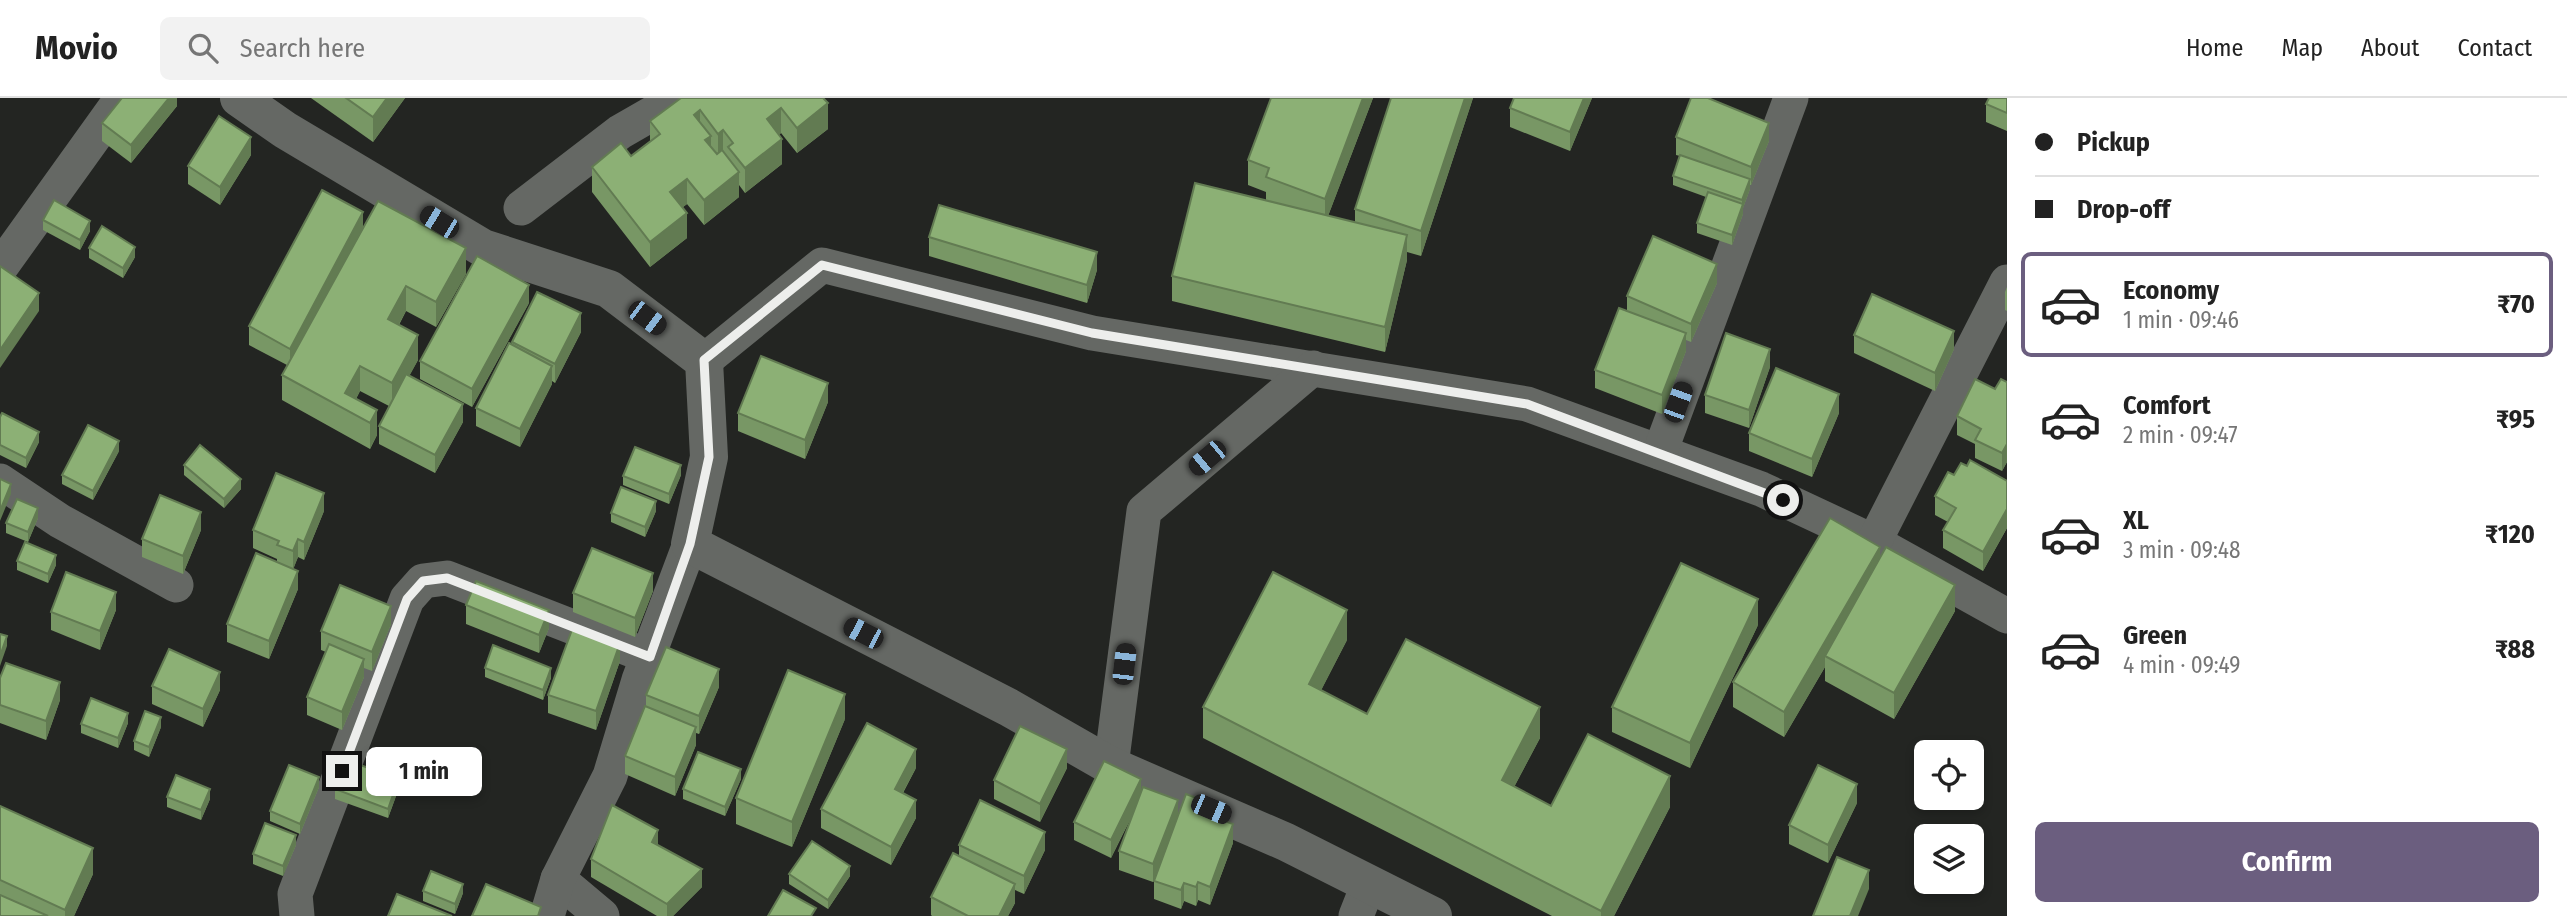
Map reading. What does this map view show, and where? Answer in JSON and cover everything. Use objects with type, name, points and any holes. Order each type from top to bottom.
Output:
[{"type":"street","points":[[0,268],[122,98]]},
{"type":"street","points":[[239,98],[285,130],[483,248],[609,289],[704,360]]},
{"type":"street","points":[[521,208],[620,132],[679,98]]},
{"type":"street","points":[[1660,452],[1791,98]]},
{"type":"street","points":[[704,360],[822,265],[1092,333],[1527,404],[1761,489],[1874,542],[2007,616]]},
{"type":"street","points":[[1874,542],[2007,282]]},
{"type":"street","points":[[547,916],[558,879],[610,776],[639,680],[650,657],[690,544],[709,457],[704,360]]},
{"type":"street","points":[[1111,766],[1144,512],[1313,368]]},
{"type":"street","points":[[0,481],[60,521],[176,585]]},
{"type":"street","points":[[690,544],[1008,707],[1111,766],[1286,842],[1363,900],[1433,916]]},
{"type":"street","points":[[297,916],[295,894],[407,599],[423,581],[447,578],[650,657]]},
{"type":"street","points":[[558,879],[602,916]]},
{"type":"building","points":[[122,98],[169,98],[131,145],[102,123]]},
{"type":"building","points":[[346,98],[387,98],[373,117]]},
{"type":"building","points":[[681,98],[823,98],[828,103],[797,128],[781,108],[767,119],[782,139],[745,168],[728,147],[733,143],[723,130],[718,134],[700,110],[694,115],[711,136],[705,140],[717,154],[722,150],[739,172],[704,200],[687,179],[670,192],[687,213],[650,242],[592,167],[621,143],[631,156],[660,134],[650,121]]},
{"type":"building","points":[[1271,98],[1363,98],[1325,199],[1266,177],[1269,168],[1248,160]]},
{"type":"building","points":[[1391,98],[1465,98],[1421,231],[1355,209]]},
{"type":"building","points":[[1514,98],[1584,98],[1570,132],[1510,108]]},
{"type":"building","points":[[1691,98],[1708,98],[1769,123],[1751,167],[1676,137]]},
{"type":"building","points":[[1989,98],[2007,98],[2007,113],[1986,104]]},
{"type":"building","points":[[219,116],[251,137],[220,187],[188,166]]},
{"type":"building","points":[[1680,155],[1750,179],[1742,200],[1673,176]]},
{"type":"building","points":[[1195,183],[1407,235],[1385,327],[1172,276]]},
{"type":"building","points":[[322,190],[363,212],[290,349],[249,326]]},
{"type":"building","points":[[1708,192],[1743,204],[1732,235],[1697,223]]},
{"type":"building","points":[[54,200],[90,221],[80,240],[43,220]]},
{"type":"building","points":[[378,201],[466,248],[436,302],[406,286],[388,319],[418,335],[392,383],[360,366],[345,393],[377,410],[370,423],[282,375]]},
{"type":"building","points":[[939,205],[1097,252],[1087,285],[929,237]]},
{"type":"building","points":[[102,226],[135,247],[123,268],[89,248]]},
{"type":"building","points":[[1653,236],[1717,264],[1691,324],[1627,296]]},
{"type":"building","points":[[477,256],[529,285],[472,389],[420,361]]},
{"type":"building","points":[[0,266],[39,293],[0,350]]},
{"type":"building","points":[[537,292],[581,313],[555,364],[512,342]]},
{"type":"building","points":[[1872,294],[1954,331],[1935,373],[1854,335]]},
{"type":"building","points":[[1619,308],[1686,333],[1662,395],[1595,370]]},
{"type":"building","points":[[1726,333],[1770,349],[1749,410],[1705,395]]},
{"type":"building","points":[[509,343],[552,366],[520,429],[476,408]]},
{"type":"building","points":[[761,356],[828,383],[805,440],[738,413]]},
{"type":"building","points":[[1776,368],[1839,394],[1812,459],[1749,433]]},
{"type":"building","points":[[406,374],[463,404],[435,455],[379,426]]},
{"type":"building","points":[[1975,379],[1995,389],[2001,379],[2007,382],[2007,444],[2002,453],[1975,440],[1981,429],[1957,416]]},
{"type":"building","points":[[2,413],[39,432],[26,458],[0,445]]},
{"type":"building","points":[[88,425],[119,441],[93,491],[62,475]]},
{"type":"building","points":[[200,445],[241,479],[224,499],[184,465]]},
{"type":"building","points":[[635,447],[681,465],[669,494],[623,476]]},
{"type":"building","points":[[1970,460],[2007,481],[2007,509],[1983,552],[1943,530],[1956,508],[1935,496],[1948,472],[1954,475],[1961,463],[1967,466]]},
{"type":"building","points":[[276,473],[324,493],[304,542],[298,539],[293,551],[277,545],[279,541],[253,530]]},
{"type":"building","points":[[0,479],[11,484],[0,511]]},
{"type":"building","points":[[621,487],[656,501],[645,527],[611,513]]},
{"type":"building","points":[[160,495],[201,512],[183,556],[142,539]]},
{"type":"building","points":[[17,499],[38,508],[28,532],[6,523]]},
{"type":"building","points":[[1830,518],[1880,547],[1784,712],[1733,682]]},
{"type":"building","points":[[25,542],[56,555],[48,574],[17,561]]},
{"type":"building","points":[[1886,547],[1955,585],[1894,693],[1825,656]]},
{"type":"building","points":[[592,548],[653,573],[635,618],[573,593]]},
{"type":"building","points":[[256,553],[298,571],[269,641],[227,624]]},
{"type":"building","points":[[1681,563],[1758,599],[1690,743],[1612,707]]},
{"type":"building","points":[[66,572],[116,592],[100,631],[51,612]]},
{"type":"building","points":[[1273,572],[1347,610],[1309,684],[1367,714],[1406,639],[1540,707],[1502,780],[1551,806],[1588,734],[1670,776],[1601,911],[1203,707]]},
{"type":"building","points":[[476,581],[549,610],[539,635],[466,605]]},
{"type":"building","points":[[340,585],[391,606],[372,652],[321,631]]},
{"type":"building","points":[[573,627],[620,643],[596,711],[548,695]]},
{"type":"building","points":[[0,634],[7,636],[0,656]]},
{"type":"building","points":[[329,644],[364,659],[342,712],[307,697]]},
{"type":"building","points":[[493,645],[551,668],[543,690],[485,668]]},
{"type":"building","points":[[666,647],[719,669],[699,716],[646,695]]},
{"type":"building","points":[[169,649],[220,672],[203,709],[152,686]]},
{"type":"building","points":[[6,663],[60,682],[46,721],[0,705],[0,678]]},
{"type":"building","points":[[788,670],[845,694],[792,822],[736,798]]},
{"type":"building","points":[[91,698],[128,713],[118,738],[81,724]]},
{"type":"building","points":[[645,706],[696,727],[675,777],[625,756]]},
{"type":"building","points":[[145,711],[161,717],[149,747],[134,741]]},
{"type":"building","points":[[867,723],[916,749],[895,789],[916,800],[891,847],[821,809]]},
{"type":"building","points":[[1020,726],[1067,749],[1040,804],[994,780]]},
{"type":"building","points":[[698,752],[741,769],[725,807],[683,789]]},
{"type":"building","points":[[345,760],[399,778],[388,809],[335,789]]},
{"type":"building","points":[[1104,761],[1141,779],[1111,840],[1074,822]]},
{"type":"building","points":[[289,765],[319,777],[300,824],[270,811]]},
{"type":"building","points":[[1818,765],[1857,784],[1828,845],[1789,825]]},
{"type":"building","points":[[176,775],[210,789],[201,810],[167,797]]},
{"type":"building","points":[[1143,787],[1178,800],[1153,864],[1119,851]]},
{"type":"building","points":[[1186,794],[1212,804],[1208,815],[1233,824],[1210,887],[1198,882],[1196,887],[1184,883],[1181,890],[1154,881]]},
{"type":"building","points":[[980,800],[1045,832],[1024,876],[959,845]]},
{"type":"building","points":[[612,805],[658,830],[652,842],[702,869],[667,904],[591,859]]},
{"type":"building","points":[[0,806],[93,848],[65,910],[0,880]]},
{"type":"building","points":[[265,823],[296,835],[283,866],[253,854]]},
{"type":"building","points":[[812,841],[850,866],[828,900],[789,874]]},
{"type":"building","points":[[953,853],[1015,884],[999,916],[968,916],[931,897]]},
{"type":"building","points":[[1837,857],[1869,870],[1850,916],[1813,916]]},
{"type":"building","points":[[431,871],[463,884],[455,904],[423,891]]},
{"type":"building","points":[[486,884],[541,907],[538,916],[472,916]]},
{"type":"building","points":[[783,890],[816,908],[811,916],[768,916]]},
{"type":"building","points":[[397,894],[452,916],[388,916]]},
{"type":"building","points":[[0,895],[48,916],[0,916]]},
{"type":"route","points":[[342,771],[407,599],[423,581],[447,578],[650,657],[690,544],[709,457],[704,360],[822,265],[1092,333],[1432,386],[1527,404],[1761,489],[1783,500]]}]
